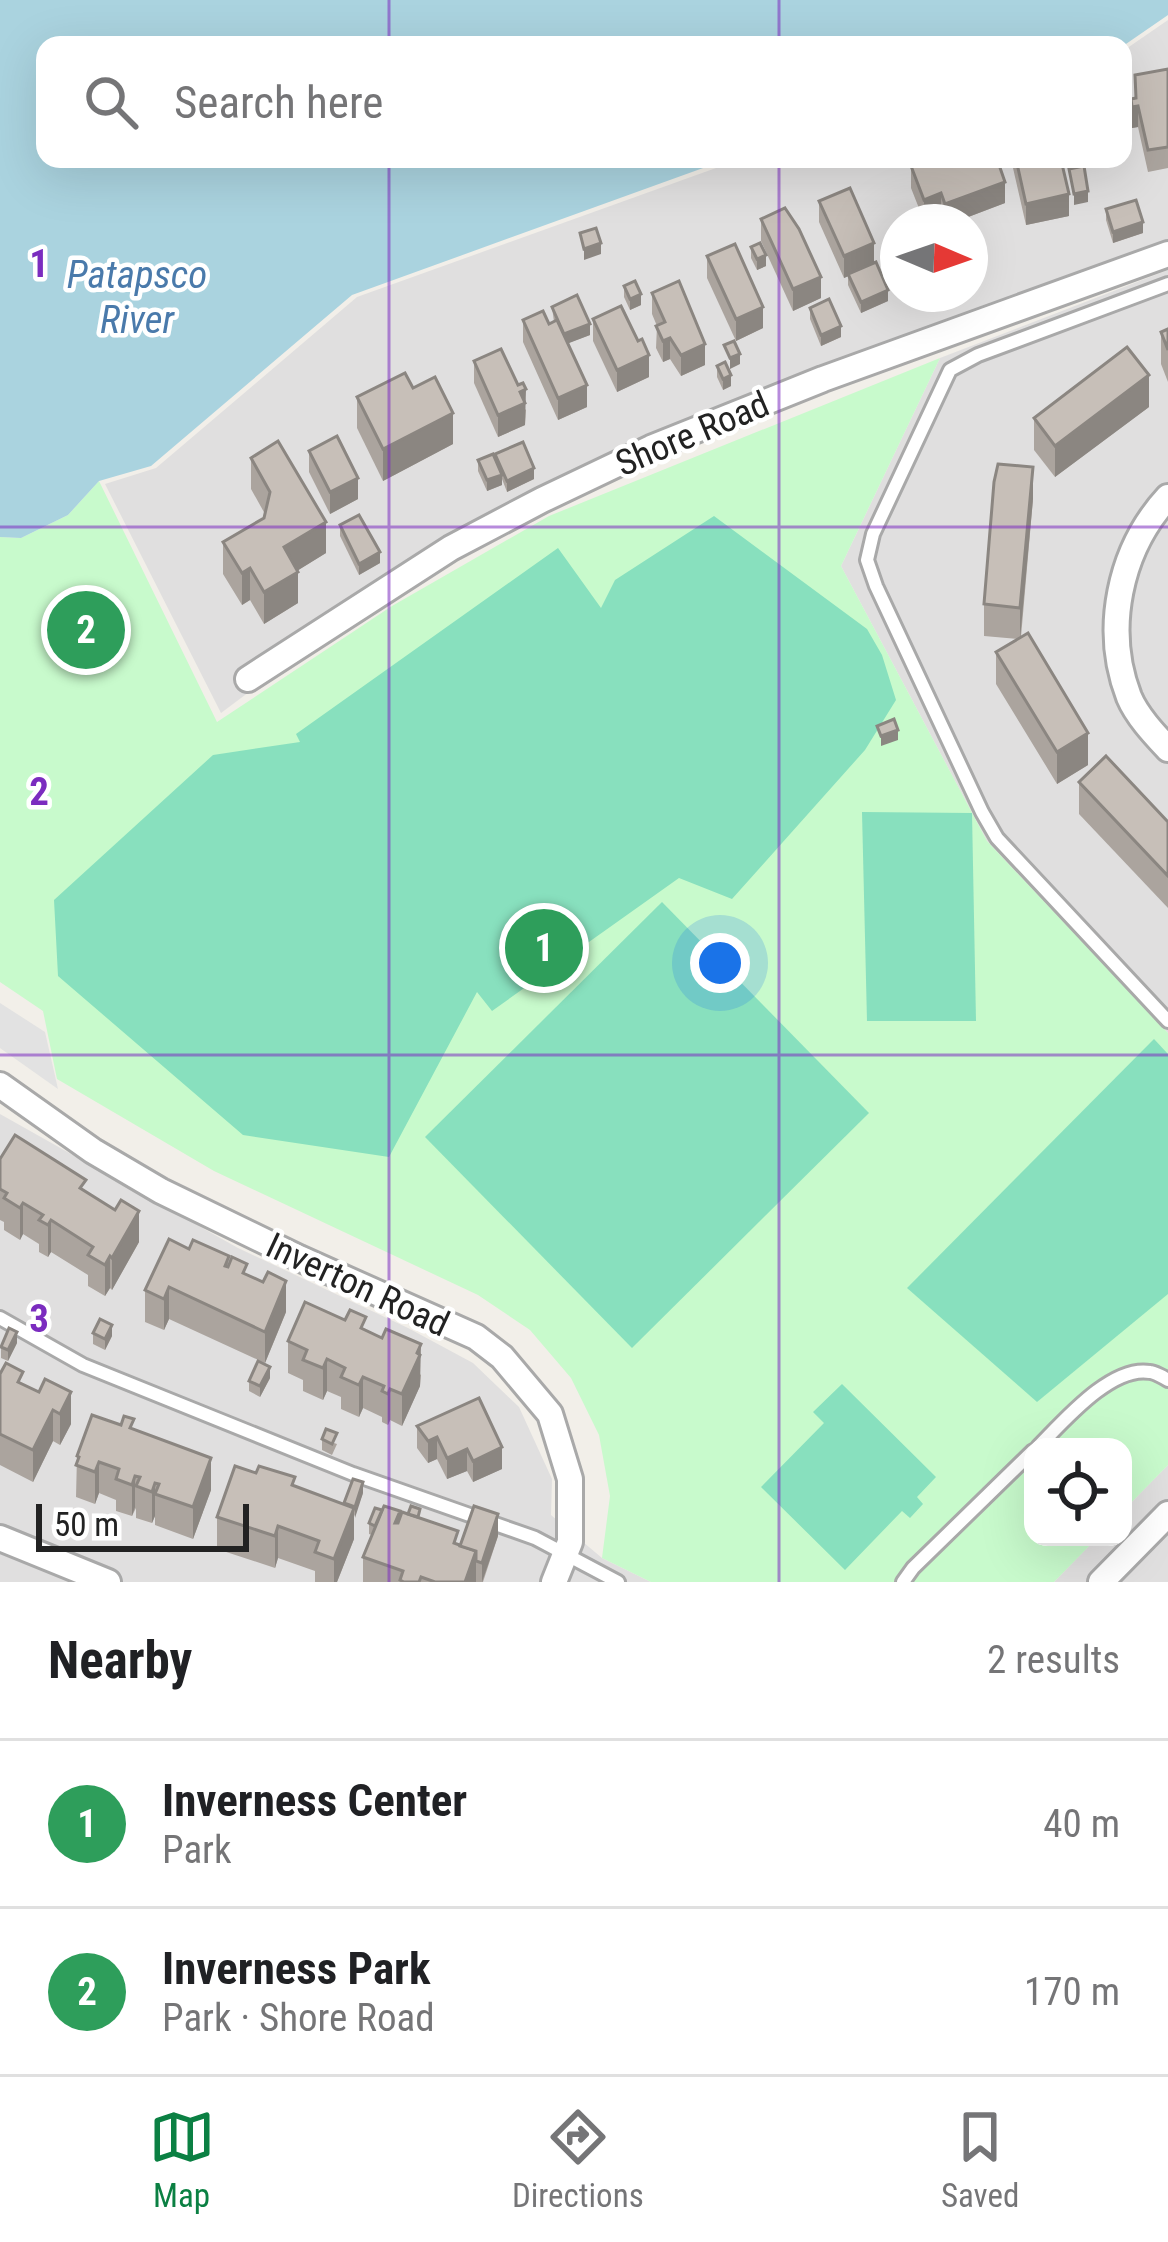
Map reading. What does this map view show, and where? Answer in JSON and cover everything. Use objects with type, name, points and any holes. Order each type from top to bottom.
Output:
[{"type":"street","name":"Shore Road","points":[[248,679],[451,548],[651,448],[1168,254]]},
{"type":"street","points":[[1161,742],[1130,700],[1115,620],[1120,586],[1134,547],[1168,497]]},
{"type":"street","name":"Inverton Road","points":[[0,1085],[93,1151],[161,1191],[476,1337],[502,1358],[550,1414],[570,1479],[570,1542],[554,1582]]},
{"type":"street","points":[[1101,1582],[1164,1526]]},
{"type":"street","points":[[0,1538],[108,1582]]},
{"type":"lane","points":[[1168,284],[950,370],[873,534],[867,560],[962,771],[998,838],[1168,1021]]},
{"type":"lane","points":[[0,1318],[83,1365],[353,1474],[536,1538],[618,1582]]},
{"type":"lane","points":[[1047,1438],[1111,1381],[1132,1372],[1150,1372],[1168,1380]]},
{"type":"lane","points":[[903,1582],[1024,1460]]},
{"type":"shaded area","points":[[1168,20],[1168,246],[709,415],[487,513],[221,713],[105,484],[156,468],[357,297],[716,168],[1132,168],[1132,45]]},
{"type":"shaded area","points":[[1168,270],[1168,1033],[987,841],[841,566],[940,358]]},
{"type":"shaded area","points":[[0,1003],[45,1032],[58,1089],[0,1048]]},
{"type":"shaded area","points":[[0,1114],[238,1248],[473,1363],[519,1407],[552,1479],[551,1515],[602,1558],[651,1582],[0,1582]]},
{"type":"shaded area","points":[[1168,1465],[1168,1582],[1054,1582],[1089,1546],[1132,1546],[1132,1502]]},
{"type":"green space","points":[[940,358],[841,566],[987,841],[1168,1033],[1168,1465],[1132,1502],[1132,1438],[1024,1438],[1024,1546],[1089,1546],[1054,1582],[651,1582],[602,1558],[610,1496],[599,1435],[571,1378],[530,1330],[478,1295],[214,1171],[57,1079],[43,1011],[0,982],[0,537],[21,538],[68,515],[99,481],[217,722],[392,606],[549,516]]},
{"type":"green space","points":[[714,516],[867,629],[882,655],[896,700],[865,750],[732,899],[679,878],[492,1011],[477,992],[389,1157],[243,1135],[58,976],[54,900],[213,755],[300,742],[296,734],[558,548],[601,608],[615,580]]},
{"type":"green space","points":[[862,812],[972,813],[976,1021],[867,1021]]},
{"type":"green space","points":[[662,902],[869,1113],[632,1348],[425,1137]]},
{"type":"green space","points":[[1154,1039],[1168,1054],[1168,1294],[1037,1402],[907,1288]]},
{"type":"green space","points":[[842,1384],[936,1477],[917,1497],[923,1504],[910,1518],[902,1511],[845,1570],[761,1487],[824,1423],[813,1412]]},
{"type":"water","name":"Patapsco River","points":[[0,0],[1168,0],[1168,15],[1132,40],[1132,36],[36,36],[36,168],[703,168],[352,295],[151,466],[99,481],[68,515],[21,538],[0,537]]},
{"type":"building","points":[[1168,69],[1168,147],[1148,150],[1138,106],[1132,107],[1135,75]]},
{"type":"building","points":[[912,168],[1000,168],[1005,182],[945,204],[941,193],[924,200]]},
{"type":"building","points":[[1018,168],[1063,168],[1069,194],[1026,204]]},
{"type":"building","points":[[1084,168],[1088,191],[1074,194],[1069,169]]},
{"type":"building","points":[[850,188],[874,243],[844,256],[819,201]]},
{"type":"building","points":[[1136,200],[1143,222],[1113,232],[1106,209]]},
{"type":"building","points":[[785,208],[821,277],[793,289],[761,219]]},
{"type":"building","points":[[596,228],[601,243],[584,249],[580,233]]},
{"type":"building","points":[[760,243],[766,255],[757,259],[751,247]]},
{"type":"building","points":[[735,244],[763,307],[736,319],[707,256]]},
{"type":"building","points":[[876,262],[880,294],[861,302],[848,274]]},
{"type":"building","points":[[635,281],[641,294],[630,299],[624,286]]},
{"type":"building","points":[[679,281],[705,344],[681,355],[670,338],[663,341],[656,326],[665,322],[652,293]]},
{"type":"building","points":[[577,295],[590,324],[564,334],[552,307]]},
{"type":"building","points":[[829,299],[841,326],[821,335],[810,308]]},
{"type":"building","points":[[621,306],[649,355],[617,370],[593,319]]},
{"type":"building","points":[[543,311],[549,324],[557,320],[587,385],[558,398],[523,320]]},
{"type":"building","points":[[734,341],[740,354],[730,358],[724,345]]},
{"type":"building","points":[[1127,347],[1149,375],[1055,446],[1034,418]]},
{"type":"building","points":[[501,349],[518,385],[523,383],[526,389],[520,392],[525,403],[498,415],[474,361]]},
{"type":"building","points":[[725,362],[731,375],[723,379],[717,366]]},
{"type":"building","points":[[405,373],[413,388],[435,377],[453,413],[383,449],[357,397]]},
{"type":"building","points":[[337,436],[358,478],[330,492],[309,451]]},
{"type":"building","points":[[278,441],[326,522],[284,547],[298,572],[264,592],[250,568],[242,573],[223,542],[264,518],[270,492],[251,458]]},
{"type":"building","points":[[523,442],[534,468],[507,481],[495,454]]},
{"type":"building","points":[[493,454],[502,475],[487,480],[478,460]]},
{"type":"building","points":[[998,464],[1033,467],[1020,608],[984,604]]},
{"type":"building","points":[[359,515],[380,552],[359,564],[340,525]]},
{"type":"building","points":[[1028,633],[1088,733],[1057,752],[996,652]]},
{"type":"building","points":[[894,719],[898,730],[881,736],[877,726]]},
{"type":"building","points":[[1106,756],[1168,822],[1168,876],[1079,782]]},
{"type":"building","points":[[15,1135],[86,1180],[80,1188],[115,1210],[121,1200],[139,1211],[105,1265],[88,1255],[93,1247],[51,1220],[48,1225],[39,1220],[43,1215],[23,1203],[20,1208],[4,1198],[0,1159]]},
{"type":"building","points":[[169,1239],[189,1249],[193,1240],[229,1256],[228,1267],[232,1257],[247,1264],[243,1273],[263,1282],[268,1272],[286,1281],[265,1332],[169,1287],[164,1299],[145,1290]]},
{"type":"building","points":[[305,1302],[345,1320],[350,1310],[366,1317],[361,1328],[382,1338],[386,1329],[421,1344],[402,1394],[390,1389],[388,1394],[382,1391],[384,1386],[363,1377],[359,1385],[341,1377],[345,1368],[327,1359],[323,1368],[303,1360],[307,1350],[288,1341]]},
{"type":"building","points":[[100,1319],[112,1325],[105,1339],[93,1333]]},
{"type":"building","points":[[9,1328],[17,1332],[8,1350],[1,1347]]},
{"type":"building","points":[[258,1361],[270,1367],[260,1386],[249,1381]]},
{"type":"building","points":[[6,1363],[23,1372],[18,1382],[39,1392],[45,1379],[71,1392],[60,1414],[53,1410],[33,1450],[0,1434],[0,1374]]},
{"type":"building","points":[[479,1398],[502,1447],[473,1461],[467,1449],[447,1458],[437,1437],[428,1441],[417,1426]]},
{"type":"building","points":[[92,1415],[121,1425],[124,1416],[134,1419],[130,1428],[211,1458],[193,1507],[155,1494],[159,1484],[155,1483],[152,1492],[136,1486],[140,1477],[135,1476],[132,1485],[116,1479],[119,1469],[99,1462],[95,1472],[76,1465]]},
{"type":"building","points":[[326,1429],[337,1433],[332,1444],[322,1439]]},
{"type":"building","points":[[235,1466],[256,1473],[259,1466],[295,1477],[292,1485],[354,1508],[334,1559],[315,1552],[319,1541],[278,1526],[275,1536],[217,1517]]},
{"type":"building","points":[[353,1479],[363,1482],[355,1507],[344,1503]]},
{"type":"building","points":[[384,1506],[400,1511],[395,1523],[402,1512],[458,1531],[454,1543],[476,1551],[465,1582],[421,1577],[419,1582],[404,1582],[400,1580],[403,1571],[363,1557]]},
{"type":"building","points":[[474,1506],[498,1514],[482,1563],[476,1561],[476,1551],[460,1546]]},
{"type":"building","points":[[375,1508],[382,1510],[375,1526],[369,1523]]},
{"type":"place","name":"Inverness Park","points":[[86,630]]},
{"type":"place","name":"Inverness Center","points":[[544,948]]}]
